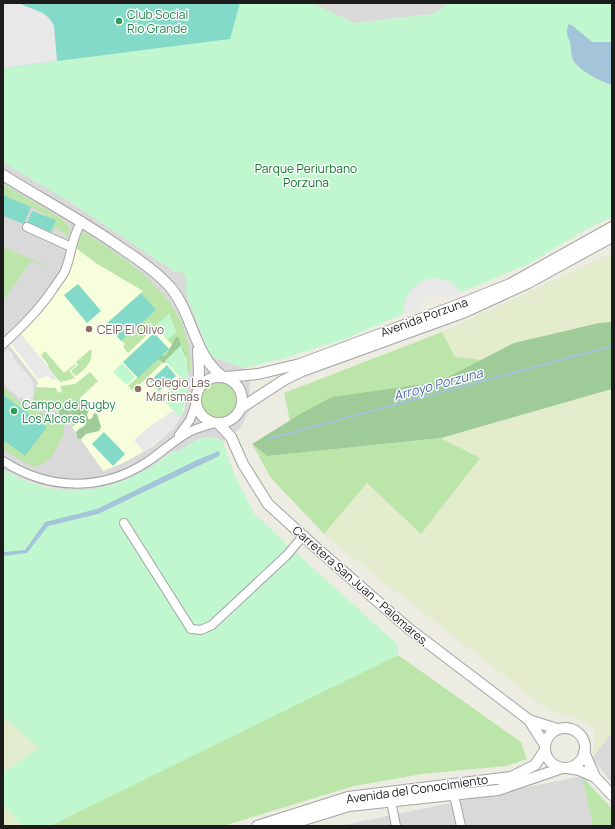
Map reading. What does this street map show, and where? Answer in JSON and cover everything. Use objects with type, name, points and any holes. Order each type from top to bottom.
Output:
[{"type":"street","points":[[3,174],[82,221],[163,279],[184,309],[207,361],[214,370],[235,382],[242,392],[243,397],[239,412],[234,421],[233,429],[235,446]]},
{"type":"street","points":[[4,341],[23,326],[43,304],[59,281],[66,268],[75,232],[82,221]]},
{"type":"street","points":[[27,227],[71,247]]},
{"type":"street","name":"Avenida Porzuna","points":[[224,376],[258,374],[295,365],[460,304],[510,284],[612,227]]},
{"type":"street","name":"Avenida Porzuna","points":[[239,412],[279,383],[302,372],[464,312],[528,283],[612,237]]},
{"type":"street","points":[[197,340],[199,357],[196,403],[198,410],[202,416],[216,423],[231,437],[235,446]]},
{"type":"street","points":[[198,388],[208,378],[224,376]]},
{"type":"street","points":[[172,443],[187,426],[196,403]]},
{"type":"street","points":[[3,461],[42,479],[65,483],[90,483],[108,479],[137,468],[192,430],[232,420],[239,412]]},
{"type":"street","name":"Carretera San Juan - Palomares,","points":[[235,446],[243,464],[268,504],[303,536],[408,628],[529,720],[557,729]]},
{"type":"street","points":[[124,523],[191,629],[201,630],[212,625],[287,555],[303,536]]},
{"type":"street","name":"Carretera San Juan - Palomares,","points":[[529,720],[545,747]]},
{"type":"street","points":[[595,777],[578,770],[556,766],[550,762],[546,757],[545,747],[547,738],[557,729],[564,728],[575,731],[583,740],[584,752],[595,777],[612,795]]},
{"type":"street","name":"Avenida del Conocimiento","points":[[257,826],[348,798],[511,777],[535,765],[545,747]]},
{"type":"street","points":[[565,768],[575,765],[581,760],[584,752]]},
{"type":"street","name":"Avenida del Conocimiento","points":[[284,826],[350,806],[498,790],[565,768]]},
{"type":"street","points":[[454,795],[460,826]]},
{"type":"street","points":[[391,801],[396,826]]},
{"type":"shaded area","name":"Club Social Rio Grande","points":[[3,3],[240,3],[230,39],[3,68]]},
{"type":"shaded area","points":[[3,3],[18,3],[43,13],[50,19],[54,26],[57,61],[3,68]]},
{"type":"shaded area","points":[[312,3],[446,3],[442,9],[432,14],[354,23]]},
{"type":"shaded area","points":[[569,24],[592,42],[612,42],[612,85],[585,72],[573,60],[567,33]]},
{"type":"shaded area","points":[[3,162],[184,273],[187,280],[186,293],[210,356],[244,368],[250,384],[249,411],[240,429],[223,442],[217,438],[200,438],[176,453],[173,451],[153,466],[128,479],[115,484],[89,490],[67,490],[43,486],[20,478],[3,469]]},
{"type":"shaded area","points":[[3,195],[31,207],[24,224],[3,216]]},
{"type":"shaded area","points":[[32,211],[56,220],[51,232],[27,223]]},
{"type":"shaded area","points":[[76,248],[96,263],[141,289],[171,312],[186,357],[188,381],[184,410],[174,428],[153,446],[140,454],[103,471],[63,414],[32,402],[38,382],[9,345],[34,320],[55,293],[67,275],[74,250]]},
{"type":"shaded area","points":[[612,253],[612,323],[592,325],[514,343],[482,359],[455,358],[442,332]]},
{"type":"shaded area","points":[[432,278],[449,281],[461,292],[446,298],[441,295],[429,295],[420,303],[419,309],[403,314],[405,300],[412,288],[424,280]]},
{"type":"shaded area","points":[[78,284],[101,311],[87,323],[64,295]]},
{"type":"shaded area","points":[[141,293],[156,310],[121,341],[106,324]]},
{"type":"shaded area","points":[[154,333],[169,349],[138,378],[123,362]]},
{"type":"shaded area","points":[[21,334],[57,379],[52,380],[48,376],[38,379],[11,343]]},
{"type":"shaded area","points":[[8,349],[12,353],[14,360],[32,379],[34,392],[32,402],[21,397],[19,398],[3,383],[3,354]]},
{"type":"shaded area","points":[[167,365],[176,376],[159,391],[150,381]]},
{"type":"shaded area","points":[[612,389],[612,733],[592,758],[595,729],[576,718],[549,711],[324,534],[367,483],[480,458],[441,438]]},
{"type":"shaded area","name":"Campo de Rugby Los Alcores","points":[[3,395],[47,427],[25,456],[3,440]]},
{"type":"shaded area","points":[[174,410],[180,418],[174,428],[144,452],[134,440],[145,430]]},
{"type":"shaded area","points":[[104,432],[125,454],[113,466],[92,444]]},
{"type":"shaded area","points":[[219,451],[219,456],[98,514],[48,526],[27,553],[3,556],[3,552],[25,550],[45,522],[97,509],[197,460]]},
{"type":"shaded area","points":[[3,716],[39,748],[3,773]]},
{"type":"shaded area","points":[[612,733],[612,783],[592,758]]},
{"type":"shaded area","points":[[582,776],[593,826],[339,826]]},
{"type":"shaded area","points":[[3,805],[23,826],[3,826]]},
{"type":"green space","name":"Parque Periurbano Porzuna","points":[[240,3],[312,3],[354,23],[432,14],[442,9],[446,3],[612,3],[612,217],[587,229],[526,265],[461,292],[456,286],[424,280],[415,286],[409,294],[404,304],[403,314],[345,339],[281,359],[244,368],[210,356],[187,296],[186,279],[184,273],[175,272],[70,202],[3,162],[3,68],[229,39]]},
{"type":"green space","points":[[3,184],[59,217],[66,223],[70,230],[68,238],[66,234],[55,227],[52,233],[51,232],[55,220],[31,207],[3,195]]},
{"type":"green space","points":[[84,232],[123,258],[140,272],[157,287],[170,304],[181,323],[188,344],[191,369],[188,372],[186,357],[176,350],[133,391],[128,386],[173,345],[167,340],[176,332],[169,314],[128,353],[123,347],[125,344],[121,341],[155,310],[141,293],[143,291],[96,263],[76,248],[80,235]]},
{"type":"green space","points":[[3,247],[46,264],[46,266],[31,261],[4,299]]},
{"type":"green space","points":[[169,314],[176,332],[167,340],[155,327]]},
{"type":"green space","points":[[612,322],[612,389],[441,438],[267,456],[252,444],[302,413],[332,397],[438,382],[514,343],[599,323]]},
{"type":"green space","points":[[442,332],[455,357],[482,360],[438,382],[290,421],[284,393]]},
{"type":"green space","points":[[176,337],[178,337],[185,354],[164,363],[156,357],[158,355],[166,355]]},
{"type":"green space","points":[[181,345],[186,363],[188,381],[186,400],[180,418],[161,397],[181,378],[165,361]]},
{"type":"green space","points":[[91,349],[92,354],[88,365],[76,376],[71,371],[78,365],[76,362]]},
{"type":"green space","points":[[45,351],[64,373],[75,364],[76,365],[69,371],[75,378],[60,382],[41,355]]},
{"type":"green space","points":[[122,363],[135,377],[127,385],[113,372]]},
{"type":"green space","points":[[90,372],[98,381],[80,398],[90,410],[73,427],[63,414],[71,404],[62,407],[59,412],[32,402],[36,387],[56,388],[58,393],[62,391],[60,386],[75,384]]},
{"type":"green space","points":[[219,381],[232,386],[237,399],[232,412],[219,417],[206,412],[201,399],[206,386]]},
{"type":"green space","points":[[3,387],[23,405],[56,419],[64,425],[64,434],[51,458],[36,467],[24,462],[3,449]]},
{"type":"green space","points":[[76,400],[84,400],[88,406],[89,408],[87,415],[89,420],[92,418],[94,413],[97,414],[101,427],[99,431],[86,434],[81,439],[78,439],[76,432],[86,424],[85,416],[79,416],[72,422],[68,423],[60,419],[59,411],[65,403],[69,406]]},
{"type":"green space","points":[[205,437],[212,437],[223,442],[234,474],[254,513],[398,645],[398,655],[50,826],[23,826],[3,805],[3,773],[39,748],[3,716],[3,469],[25,481],[47,488],[69,490],[91,489],[112,484],[133,476],[153,465],[173,451],[176,453],[193,442]]},
{"type":"green space","points":[[441,438],[480,458],[421,534],[367,483],[324,534],[271,478],[252,444],[267,456]]},
{"type":"green space","points":[[398,655],[521,742],[527,759],[506,766],[422,774],[354,786],[223,826],[50,826],[214,744],[295,701]]},
{"type":"green space","points":[[582,776],[612,809],[612,826],[593,826]]},
{"type":"waterway","name":"Arroyo Porzuna","points":[[268,439],[612,346]]},
{"type":"place","name":"Club Social Rio Grande","points":[[119,21]]},
{"type":"place","name":"CEIP El Olivo","points":[[89,329]]},
{"type":"place","name":"Colegio Las Marismas","points":[[138,389]]},
{"type":"place","name":"Campo de Rugby Los Alcores","points":[[14,411]]}]
